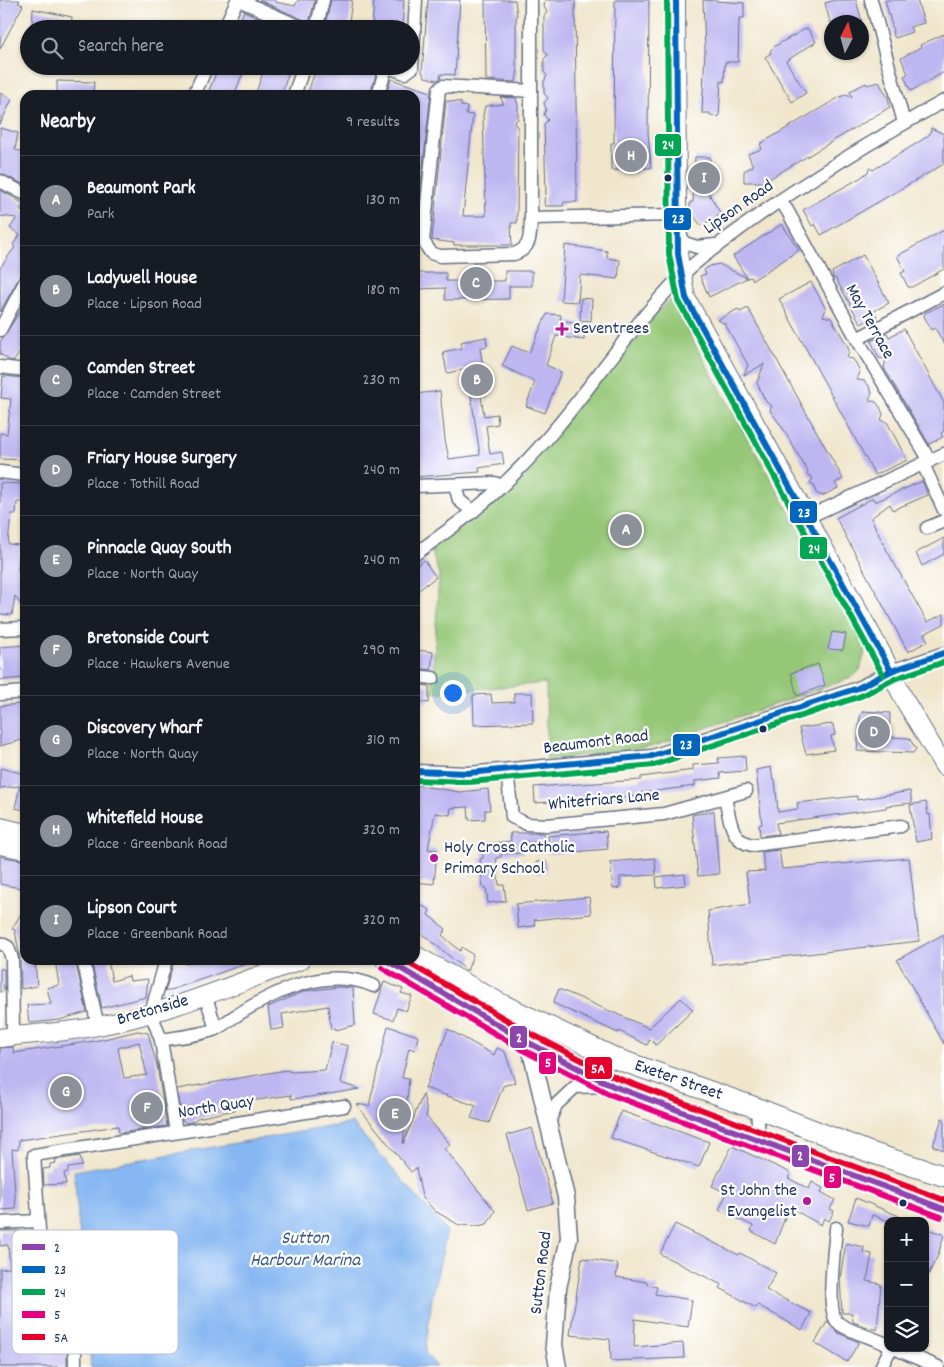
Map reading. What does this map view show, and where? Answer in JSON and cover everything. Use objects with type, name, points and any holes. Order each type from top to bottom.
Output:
[{"type":"main road","points":[[676,0],[678,254],[687,302],[891,671],[905,701],[944,766]]},
{"type":"main road","points":[[0,828],[20,833]]},
{"type":"main road","points":[[0,844],[20,848]]},
{"type":"main road","name":"Exeter Street","points":[[420,959],[501,1004],[618,1059],[757,1108],[869,1152],[944,1176]]},
{"type":"main road","name":"Bretonside","points":[[6,1037],[98,1026],[150,1013],[287,965]]},
{"type":"main road","name":"Exeter Street","points":[[395,965],[529,1043],[613,1086],[944,1209]]},
{"type":"main road","points":[[501,1004],[512,1015],[529,1043]]},
{"type":"street","points":[[228,20],[238,0],[254,3],[287,20]]},
{"type":"street","points":[[318,20],[323,0]]},
{"type":"street","points":[[415,20],[416,0]]},
{"type":"street","points":[[531,0],[531,91],[531,218],[530,241],[527,247],[514,254],[440,256],[431,253],[423,241],[439,89],[444,86],[531,91]]},
{"type":"street","points":[[871,0],[904,123]]},
{"type":"street","points":[[196,90],[203,75]]},
{"type":"street","points":[[296,90],[301,75]]},
{"type":"street","points":[[379,90],[383,75]]},
{"type":"street","name":"Lipson Road","points":[[420,551],[473,512],[512,477],[586,393],[666,291],[716,245],[779,200],[904,123],[944,101]]},
{"type":"street","points":[[0,181],[20,191]]},
{"type":"street","name":"May Terrace","points":[[779,200],[787,210],[926,463],[944,510]]},
{"type":"street","points":[[531,218],[678,222],[684,243],[697,247],[716,245]]},
{"type":"street","points":[[0,330],[20,292]]},
{"type":"street","points":[[858,338],[944,292]]},
{"type":"street","points":[[0,367],[20,369]]},
{"type":"street","points":[[806,518],[944,454]]},
{"type":"street","points":[[0,472],[20,474]]},
{"type":"street","points":[[420,486],[495,483],[500,486]]},
{"type":"street","points":[[455,485],[459,500],[473,512]]},
{"type":"street","points":[[927,528],[944,521]]},
{"type":"street","points":[[0,629],[20,628]]},
{"type":"street","name":"Beaumont Road","points":[[420,771],[468,773],[652,756],[858,688],[891,671],[944,653]]},
{"type":"street","points":[[420,677],[433,678]]},
{"type":"street","points":[[0,694],[20,692]]},
{"type":"street","name":"Whitefriars Lane","points":[[507,770],[512,817],[527,824],[547,825],[664,814],[746,791]]},
{"type":"street","points":[[725,798],[732,830],[736,837],[745,844],[753,845],[901,826]]},
{"type":"street","points":[[0,943],[8,948],[12,959],[6,1037]]},
{"type":"street","points":[[84,965],[98,1026]]},
{"type":"street","points":[[164,965],[150,1013],[161,1040],[176,1132]]},
{"type":"street","points":[[161,1040],[216,1029],[264,999],[302,983],[340,978],[360,980],[374,986]]},
{"type":"street","points":[[205,994],[216,1029]]},
{"type":"street","name":"Sutton Road","points":[[529,1043],[566,1197],[568,1235],[558,1288],[554,1345],[558,1367]]},
{"type":"street","points":[[548,1125],[556,1105],[575,1087],[613,1086]]},
{"type":"street","name":"North Quay","points":[[38,1221],[34,1155],[344,1106]]},
{"type":"street","points":[[757,1108],[759,1139]]},
{"type":"street","points":[[0,1224],[38,1221],[39,1230]]},
{"type":"street","points":[[836,1228],[832,1316],[838,1324],[884,1343]]},
{"type":"street","points":[[881,1367],[890,1352]]},
{"type":"street","points":[[902,1352],[938,1367]]},
{"type":"street","points":[[75,1354],[75,1367]]},
{"type":"street","points":[[943,1367],[944,1363]]},
{"type":"green space","points":[[670,300],[866,648],[860,670],[851,678],[651,747],[547,760],[546,683],[432,693],[439,575],[430,546],[475,514],[637,331]]},
{"type":"water","name":"Sutton Harbour Marina","points":[[352,1123],[447,1231],[432,1298],[425,1353],[437,1367],[91,1367],[90,1354],[178,1354],[178,1230],[79,1230],[74,1171]]},
{"type":"building","points":[[0,0],[20,0],[18,3],[23,5],[0,49]]},
{"type":"building","points":[[259,0],[275,0],[275,2],[295,6],[298,0],[315,0],[310,20],[304,20]]},
{"type":"building","points":[[331,0],[352,0],[349,20],[326,20]]},
{"type":"building","points":[[374,0],[404,0],[403,20],[373,20]]},
{"type":"building","points":[[428,0],[460,0],[455,75],[441,74],[440,79],[437,80],[425,77],[422,72]]},
{"type":"building","points":[[485,0],[515,0],[517,16],[516,67],[518,69],[516,82],[486,80]]},
{"type":"building","points":[[545,0],[575,0],[577,202],[564,202],[563,206],[545,206],[544,200],[546,194],[544,124],[548,120],[544,115],[546,109],[544,103],[548,98],[544,93],[544,81],[547,76],[544,72],[544,59],[548,55],[544,50],[544,16],[547,12],[544,7]]},
{"type":"building","points":[[615,0],[649,0],[648,132],[651,168],[643,168],[641,171],[611,170],[611,143],[614,143]]},
{"type":"building","points":[[703,0],[744,3],[744,18],[739,18],[738,62],[725,62],[724,82],[721,81],[719,117],[710,116],[710,113],[702,113],[705,49]]},
{"type":"building","points":[[835,0],[856,0],[860,15],[828,15],[825,3]]},
{"type":"building","points":[[885,0],[917,0],[924,23],[910,27],[912,32],[895,38]]},
{"type":"building","points":[[33,9],[72,17],[72,20],[32,20]]},
{"type":"building","points":[[244,11],[264,20],[240,20]]},
{"type":"building","points":[[808,29],[816,42],[786,61],[806,93],[792,102],[765,57],[771,53],[770,51],[775,46]]},
{"type":"building","points":[[944,34],[944,72],[911,91],[904,76],[908,74],[901,58],[921,47],[920,45]]},
{"type":"building","points":[[215,75],[242,75],[236,90],[209,90]]},
{"type":"building","points":[[262,75],[288,75],[283,90],[257,90]]},
{"type":"building","points":[[314,75],[376,75],[371,90],[309,90]]},
{"type":"building","points":[[391,79],[431,92],[420,193],[420,90],[388,90]]},
{"type":"building","points":[[57,81],[94,82],[93,90],[57,90]]},
{"type":"building","points":[[879,82],[888,98],[890,107],[764,182],[744,182],[744,171],[753,166],[748,154],[762,149],[760,144],[838,98],[847,94],[852,98],[850,91],[866,83],[867,85]]},
{"type":"building","points":[[0,93],[12,99],[0,125]]},
{"type":"building","points":[[500,97],[516,98],[518,106],[518,119],[514,123],[518,128],[517,223],[511,223],[512,245],[454,245],[454,243],[432,240],[446,101],[461,102],[461,106],[467,107],[466,114],[473,115],[463,216],[486,216],[483,116],[485,106],[504,104]]},
{"type":"building","points":[[0,128],[18,133],[15,150],[20,151],[20,183],[0,173]]},
{"type":"building","points":[[931,128],[944,134],[944,164],[821,235],[815,224],[812,226],[803,210],[860,178],[868,172],[869,168],[873,170],[922,140],[930,134]]},
{"type":"building","points":[[695,157],[710,157],[709,194],[721,214],[701,226],[690,210],[690,202],[693,202]]},
{"type":"building","points":[[0,190],[20,202],[20,235],[10,228],[17,218],[0,216]]},
{"type":"building","points":[[782,224],[799,250],[753,280],[751,277],[747,278],[733,256]]},
{"type":"building","points":[[944,230],[944,269],[912,287],[908,287],[901,273],[905,271],[897,256]]},
{"type":"building","points":[[20,235],[20,276],[0,312],[0,268],[15,247],[13,245]]},
{"type":"building","points":[[565,245],[607,251],[607,258],[620,260],[618,279],[580,275],[578,302],[561,301]]},
{"type":"building","points":[[863,255],[889,303],[874,311],[877,316],[861,324],[836,279],[833,278],[832,272]]},
{"type":"building","points":[[719,264],[747,278],[709,297],[700,276],[706,274],[704,270],[710,266]]},
{"type":"building","points":[[505,271],[532,271],[532,286],[509,286],[509,299],[445,300],[445,288],[420,289],[420,273],[446,273],[446,281],[505,281]]},
{"type":"building","points":[[811,282],[826,309],[823,316],[831,318],[847,345],[849,351],[847,358],[853,359],[857,365],[860,372],[857,380],[865,381],[869,386],[872,393],[869,400],[876,402],[880,407],[883,414],[881,420],[887,422],[907,460],[875,475],[779,299]]},
{"type":"building","points":[[581,298],[592,299],[591,321],[580,320]]},
{"type":"building","points":[[944,304],[944,344],[935,328],[931,330],[924,316],[925,313]]},
{"type":"building","points":[[748,308],[843,479],[835,483],[838,488],[822,496],[816,493],[814,485],[810,483],[813,478],[807,474],[808,472],[784,430],[770,410],[772,406],[766,402],[757,383],[764,364],[744,375],[748,365],[725,324],[718,320],[738,309],[740,312]]},
{"type":"building","points":[[20,312],[20,352],[14,361],[0,354],[0,342]]},
{"type":"building","points":[[547,314],[561,315],[560,320],[585,324],[584,340],[556,336],[546,365],[561,372],[545,413],[526,406],[535,382],[502,366],[512,346],[529,353]]},
{"type":"building","points":[[904,329],[944,403],[944,431],[941,433],[943,437],[929,444],[884,368],[886,359],[879,358],[871,341],[887,333],[889,337]]},
{"type":"building","points":[[486,337],[487,346],[480,348],[487,395],[481,396],[484,416],[497,414],[498,424],[486,426],[490,454],[502,452],[504,464],[479,468],[480,472],[420,477],[420,393],[440,391],[449,459],[480,455],[467,369],[447,373],[443,352],[462,348],[461,342]]},
{"type":"building","points":[[3,376],[20,378],[20,460],[0,459],[0,433],[7,434],[11,399],[1,398]]},
{"type":"building","points":[[922,481],[928,495],[893,510],[890,504],[871,518],[927,622],[944,614],[944,624],[924,634],[928,641],[908,652],[836,518],[873,498],[875,502]]},
{"type":"building","points":[[0,483],[20,484],[20,502],[17,502],[16,514],[11,514],[8,544],[20,545],[18,570],[20,570],[20,604],[15,596],[12,615],[0,614]]},
{"type":"building","points":[[944,538],[944,554],[922,566],[916,553]]},
{"type":"building","points":[[424,560],[436,577],[420,589],[420,563]]},
{"type":"building","points":[[832,632],[846,634],[843,650],[828,649]]},
{"type":"building","points":[[20,645],[20,678],[0,680],[0,647]]},
{"type":"building","points":[[420,651],[433,652],[431,670],[420,669]]},
{"type":"building","points":[[818,664],[825,685],[797,696],[791,673]]},
{"type":"building","points":[[420,685],[429,686],[429,703],[420,702]]},
{"type":"building","points":[[514,693],[532,693],[533,723],[474,725],[473,695],[491,694],[492,703],[514,702]]},
{"type":"building","points":[[20,704],[20,740],[0,746],[0,706]]},
{"type":"building","points":[[863,711],[890,713],[889,737],[909,738],[916,749],[913,753],[857,751],[860,717]]},
{"type":"building","points":[[833,724],[835,735],[831,736],[834,750],[806,754],[799,728]]},
{"type":"building","points":[[745,756],[746,771],[720,773],[721,778],[695,781],[695,786],[640,793],[640,796],[535,803],[534,787],[641,780],[641,777],[693,770],[693,765],[719,763],[718,758]]},
{"type":"building","points":[[771,767],[773,780],[775,780],[778,812],[798,809],[797,803],[857,796],[857,800],[910,791],[912,803],[776,823],[778,834],[760,836],[759,825],[762,824],[756,770]]},
{"type":"building","points":[[0,768],[20,773],[20,786],[0,788]]},
{"type":"building","points":[[20,786],[20,809],[15,808]]},
{"type":"building","points":[[420,786],[460,792],[488,789],[490,810],[485,810],[485,819],[469,820],[468,807],[451,808],[450,815],[435,813],[428,849],[437,850],[434,884],[420,883]]},
{"type":"building","points":[[926,802],[928,815],[930,814],[932,839],[916,842],[910,805]]},
{"type":"building","points":[[714,811],[719,874],[698,876],[692,815]]},
{"type":"building","points":[[606,831],[608,849],[550,854],[548,836]]},
{"type":"building","points":[[510,833],[544,833],[544,842],[523,842],[524,853],[501,854],[501,857],[496,858],[499,885],[504,885],[506,901],[488,903],[486,887],[483,888],[480,859],[483,858],[482,844],[511,841]]},
{"type":"building","points":[[779,850],[782,869],[909,858],[919,941],[712,965],[708,911],[750,904],[746,872],[765,871],[762,852]]},
{"type":"building","points":[[0,856],[20,860],[20,888],[0,884]]},
{"type":"building","points":[[655,858],[656,875],[620,877],[620,888],[613,889],[610,862]]},
{"type":"building","points":[[546,861],[547,872],[537,873],[536,862]]},
{"type":"building","points":[[685,874],[686,885],[657,888],[656,877]]},
{"type":"building","points":[[589,897],[591,914],[534,920],[535,926],[518,928],[516,904]]},
{"type":"building","points":[[420,905],[430,910],[428,915],[446,929],[442,935],[460,951],[462,947],[473,955],[467,971],[420,933]]},
{"type":"building","points":[[20,915],[20,959],[15,930],[12,929]]},
{"type":"building","points":[[944,934],[944,1044],[897,960]]},
{"type":"building","points":[[20,965],[35,965],[37,986],[21,989]]},
{"type":"building","points":[[56,965],[76,965],[87,1012],[59,1020],[29,1023],[27,1005],[51,1004],[47,988],[59,985]]},
{"type":"building","points":[[92,965],[109,965],[112,981],[129,976],[130,981],[148,979],[146,997],[102,1008]]},
{"type":"building","points":[[173,965],[243,965],[165,992]]},
{"type":"building","points":[[0,969],[4,969],[4,991],[0,992]]},
{"type":"building","points":[[384,982],[403,989],[401,993],[412,996],[406,1011],[397,1008],[393,1020],[374,1014]]},
{"type":"building","points":[[338,987],[353,988],[355,1025],[335,1030],[335,1028],[331,1029],[328,1006],[282,1014],[284,1028],[271,1030],[268,1007],[305,991]]},
{"type":"building","points":[[559,989],[649,1028],[681,998],[693,1010],[656,1045],[650,1039],[647,1045],[553,1003]]},
{"type":"building","points":[[388,1026],[418,1036],[415,1050],[409,1048],[402,1078],[409,1079],[403,1144],[423,1094],[427,1112],[426,1116],[450,1144],[444,1148],[495,1211],[487,1224],[477,1226],[459,1225],[435,1211],[422,1197],[416,1168],[411,1172],[356,1104],[369,1106]]},
{"type":"building","points":[[448,1029],[494,1055],[497,1048],[505,1052],[515,1082],[503,1086],[489,1123],[471,1118],[476,1106],[425,1088]]},
{"type":"building","points":[[138,1031],[148,1033],[157,1066],[167,1126],[119,1133],[118,1126],[19,1140],[18,1150],[12,1149],[16,1209],[0,1210],[0,1048],[13,1047],[14,1053],[95,1041]],"holes":[[[139,1042],[147,1075],[124,1078],[118,1048]]]},
{"type":"building","points":[[332,1042],[348,1046],[340,1083],[360,1089],[310,1097],[291,1099],[291,1095],[250,1101],[234,1104],[235,1110],[197,1118],[186,1123],[182,1120],[177,1089],[286,1070],[292,1072],[325,1070]]},
{"type":"building","points":[[621,1111],[709,1142],[699,1167],[611,1138]]},
{"type":"building","points":[[942,1118],[944,1119],[944,1150],[933,1146]]},
{"type":"building","points":[[532,1128],[553,1203],[528,1210],[507,1135]]},
{"type":"building","points":[[732,1146],[791,1173],[788,1178],[809,1189],[812,1182],[823,1188],[821,1192],[835,1200],[830,1209],[834,1211],[829,1221],[824,1218],[821,1225],[789,1207],[775,1244],[751,1231],[753,1226],[719,1210],[727,1193],[712,1186]]},
{"type":"building","points":[[80,1156],[82,1166],[68,1168],[68,1172],[64,1173],[66,1184],[44,1185],[43,1169],[50,1168],[50,1164],[56,1163],[55,1160]]},
{"type":"building","points":[[856,1198],[899,1216],[884,1217],[884,1219],[872,1215],[869,1226],[848,1221]]},
{"type":"building","points":[[675,1224],[739,1255],[740,1253],[776,1273],[766,1290],[811,1313],[802,1330],[758,1305],[756,1308],[720,1288],[722,1285],[660,1254]]},
{"type":"building","points":[[929,1229],[944,1235],[938,1255],[929,1274]]},
{"type":"building","points":[[0,1231],[12,1231],[12,1354],[67,1354],[67,1367],[0,1367],[0,1269],[10,1268],[8,1245],[0,1246]]},
{"type":"building","points":[[846,1243],[864,1247],[863,1252],[872,1254],[867,1281],[881,1284],[877,1330],[853,1322],[852,1313],[842,1313],[840,1278]]},
{"type":"building","points":[[582,1258],[618,1264],[616,1277],[647,1282],[647,1285],[657,1287],[655,1294],[692,1300],[688,1327],[635,1319],[634,1347],[683,1343],[684,1358],[611,1361],[610,1339],[570,1335]]},
{"type":"building","points":[[827,1322],[838,1333],[859,1342],[847,1362],[815,1343]]},
{"type":"transit line","name":"24","points":[[667,0],[669,254],[678,300],[883,675]]},
{"type":"transit line","name":"23","points":[[676,0],[678,254],[686,298],[891,671]]},
{"type":"transit line","name":"23","points":[[420,771],[468,773],[652,756],[858,688],[891,671],[944,653]]},
{"type":"transit line","name":"24","points":[[420,780],[469,782],[654,765],[861,696],[894,679],[944,662]]},
{"type":"transit line","name":"2","points":[[395,965],[529,1043],[613,1086],[944,1209]]},
{"type":"transit line","name":"5A","points":[[412,965],[533,1035],[617,1078],[944,1200]]},
{"type":"transit line","name":"5","points":[[382,968],[525,1051],[609,1094],[941,1217]]},
{"type":"place","name":"Whitefield House","points":[[631,156]]},
{"type":"place","name":"Lipson Court","points":[[704,178]]},
{"type":"place","name":"Camden Street","points":[[476,283]]},
{"type":"place","name":"Seventrees","points":[[562,329]]},
{"type":"place","name":"Ladywell House","points":[[477,380]]},
{"type":"place","name":"Beaumont Park","points":[[626,530]]},
{"type":"place","name":"Friary House Surgery","points":[[874,732]]},
{"type":"place","name":"Holy Cross Catholic Primary School","points":[[434,858]]},
{"type":"place","name":"Discovery Wharf","points":[[66,1092]]},
{"type":"place","name":"Bretonside Court","points":[[147,1108]]},
{"type":"place","name":"Pinnacle Quay South","points":[[395,1114]]},
{"type":"place","name":"St John the Evangelist","points":[[807,1201]]}]
